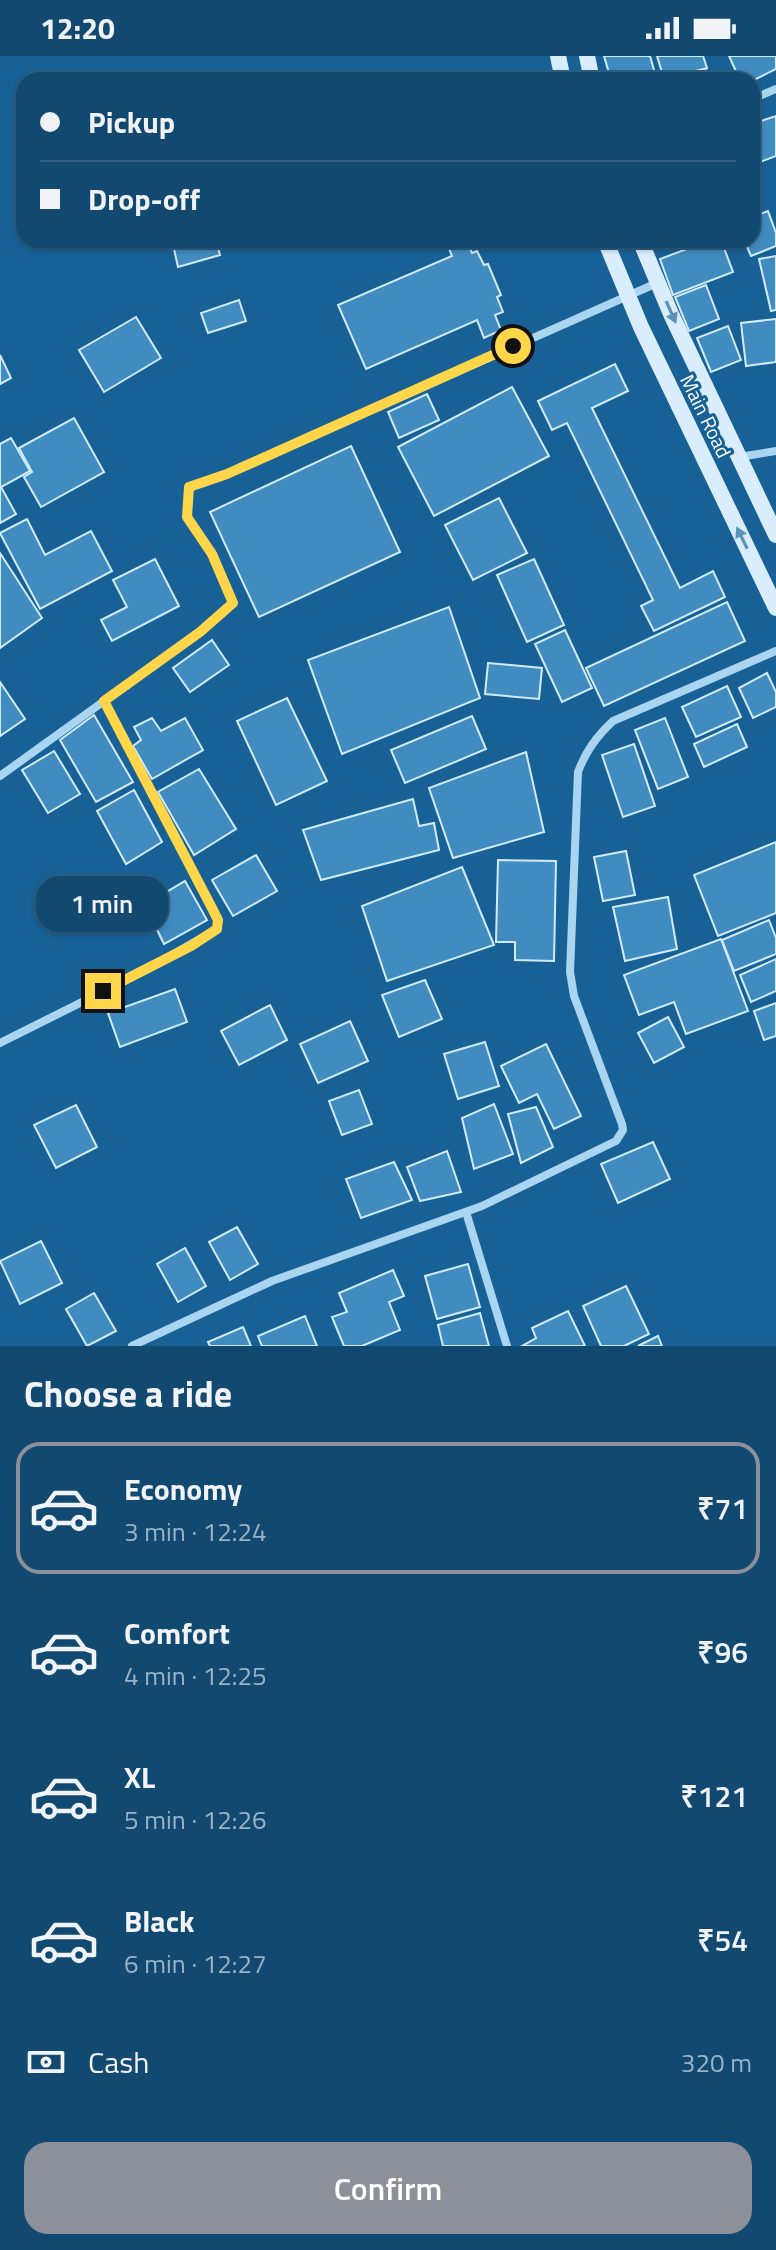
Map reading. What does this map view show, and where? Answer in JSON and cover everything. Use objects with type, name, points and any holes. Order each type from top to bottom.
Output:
[{"type":"main road","name":"Main Road","points":[[608,248],[627,295],[776,608]]},
{"type":"main road","name":"Main Road","points":[[643,248],[776,535]]},
{"type":"street","points":[[0,776],[200,632],[233,603],[212,554],[187,517],[189,487],[227,474],[658,283]]},
{"type":"street","points":[[739,457],[776,451]]},
{"type":"street","points":[[132,1346],[272,1281],[466,1212],[612,1144],[623,1130],[574,996],[570,972],[578,772],[585,752],[613,721],[776,651]]},
{"type":"street","points":[[0,1043],[168,958],[217,929],[218,920],[104,701]]},
{"type":"street","points":[[466,1212],[507,1346]]},
{"type":"building","points":[[604,56],[650,56],[655,72],[609,72]]},
{"type":"building","points":[[657,56],[703,56],[707,68],[691,72],[662,72]]},
{"type":"building","points":[[729,56],[776,56],[776,69],[760,77],[760,72],[736,72]]},
{"type":"building","points":[[776,116],[776,156],[760,162],[760,121]]},
{"type":"building","points":[[768,211],[776,233],[776,246],[751,256],[748,248],[760,248],[760,214]]},
{"type":"building","points":[[174,248],[218,248],[220,255],[178,267]]},
{"type":"building","points":[[449,248],[470,248],[472,253],[477,251],[484,265],[488,264],[501,295],[497,297],[503,312],[495,315],[501,330],[484,338],[477,320],[366,369],[338,305],[452,256]]},
{"type":"building","points":[[690,248],[724,248],[733,272],[673,295],[660,259]]},
{"type":"building","points":[[776,256],[776,310],[771,311],[759,259]]},
{"type":"building","points":[[706,285],[719,319],[689,331],[675,297]]},
{"type":"building","points":[[239,300],[246,321],[208,333],[201,313]]},
{"type":"building","points":[[136,317],[161,358],[104,392],[79,350]]},
{"type":"building","points":[[776,319],[776,362],[746,366],[741,323]]},
{"type":"building","points":[[728,326],[741,360],[711,372],[697,338]]},
{"type":"building","points":[[0,355],[11,378],[0,384]]},
{"type":"building","points":[[615,364],[628,391],[592,408],[680,588],[713,571],[725,597],[654,631],[641,606],[653,600],[567,423],[552,430],[538,401]]},
{"type":"building","points":[[512,387],[549,456],[434,516],[398,447]]},
{"type":"building","points":[[427,394],[439,420],[399,438],[388,412]]},
{"type":"building","points":[[74,418],[104,472],[41,507],[24,477],[32,472],[19,448]]},
{"type":"building","points":[[11,438],[30,471],[1,487],[16,514],[0,523],[0,444]]},
{"type":"building","points":[[351,446],[400,552],[259,617],[210,512]]},
{"type":"building","points":[[499,498],[527,553],[473,580],[445,525]]},
{"type":"building","points":[[27,519],[45,555],[91,531],[112,571],[40,609],[0,533]]},
{"type":"building","points":[[0,553],[42,618],[0,648]]},
{"type":"building","points":[[155,559],[179,606],[112,641],[101,620],[127,607],[113,580]]},
{"type":"building","points":[[534,559],[564,625],[527,642],[497,575]]},
{"type":"building","points":[[727,602],[745,641],[604,706],[586,668]]},
{"type":"building","points":[[449,607],[480,698],[342,754],[308,660]]},
{"type":"building","points":[[565,630],[592,688],[562,702],[535,644]]},
{"type":"building","points":[[212,640],[229,665],[190,692],[173,668]]},
{"type":"building","points":[[488,663],[542,668],[539,699],[485,694]]},
{"type":"building","points":[[767,673],[776,692],[776,707],[753,718],[739,688]]},
{"type":"building","points":[[0,682],[25,719],[0,736]]},
{"type":"building","points":[[727,686],[741,717],[696,737],[682,707]]},
{"type":"building","points":[[287,698],[327,781],[276,805],[237,721]]},
{"type":"building","points":[[94,715],[133,782],[96,802],[60,740]]},
{"type":"building","points":[[472,716],[486,749],[405,783],[391,750]]},
{"type":"building","points":[[152,718],[161,731],[185,718],[203,750],[152,779],[133,746],[141,740],[134,727]]},
{"type":"building","points":[[665,718],[688,777],[658,789],[635,730]]},
{"type":"building","points":[[737,724],[747,747],[704,767],[694,744]]},
{"type":"building","points":[[634,744],[655,806],[623,817],[602,755]]},
{"type":"building","points":[[54,751],[80,794],[48,813],[22,770]]},
{"type":"building","points":[[526,752],[544,832],[453,858],[429,788]]},
{"type":"building","points":[[199,769],[236,829],[194,855],[158,792]]},
{"type":"building","points":[[134,790],[162,842],[126,864],[97,811]]},
{"type":"building","points":[[413,799],[419,826],[434,823],[439,850],[321,880],[303,830]]},
{"type":"building","points":[[776,842],[776,913],[718,936],[694,875]]},
{"type":"building","points":[[626,851],[635,895],[603,901],[594,857]]},
{"type":"building","points":[[256,855],[277,891],[233,916],[212,880]]},
{"type":"building","points":[[498,860],[556,861],[554,961],[515,960],[515,942],[496,942]]},
{"type":"building","points":[[462,867],[494,945],[387,981],[362,906]]},
{"type":"building","points":[[185,881],[207,920],[164,944],[145,905]]},
{"type":"building","points":[[668,897],[677,949],[625,961],[613,907]]},
{"type":"building","points":[[769,920],[776,938],[776,954],[734,971],[722,940]]},
{"type":"building","points":[[721,939],[748,1011],[686,1034],[674,1002],[639,1015],[624,975]]},
{"type":"building","points":[[776,959],[776,991],[751,1002],[740,975]]},
{"type":"building","points":[[425,980],[442,1019],[399,1037],[382,995]]},
{"type":"building","points":[[175,989],[187,1022],[120,1047],[108,1013]]},
{"type":"building","points":[[776,1003],[776,1036],[764,1040],[754,1011]]},
{"type":"building","points":[[270,1005],[287,1040],[239,1065],[221,1031]]},
{"type":"building","points":[[668,1017],[684,1047],[654,1063],[638,1033]]},
{"type":"building","points":[[350,1021],[368,1061],[318,1083],[300,1044]]},
{"type":"building","points":[[485,1042],[499,1086],[458,1099],[444,1054]]},
{"type":"building","points":[[546,1044],[581,1116],[554,1129],[537,1094],[519,1103],[501,1066]]},
{"type":"building","points":[[359,1090],[372,1124],[342,1135],[329,1101]]},
{"type":"building","points":[[494,1104],[513,1154],[474,1169],[462,1118]]},
{"type":"building","points":[[76,1105],[97,1147],[56,1168],[34,1125]]},
{"type":"building","points":[[536,1107],[553,1147],[521,1163],[508,1114]]},
{"type":"building","points":[[653,1142],[670,1179],[618,1203],[601,1164]]},
{"type":"building","points":[[447,1151],[461,1192],[420,1201],[407,1167]]},
{"type":"building","points":[[394,1162],[412,1200],[361,1218],[346,1179]]},
{"type":"building","points":[[237,1227],[258,1264],[230,1280],[209,1242]]},
{"type":"building","points":[[41,1241],[62,1283],[20,1304],[0,1261]]},
{"type":"building","points":[[185,1248],[206,1286],[178,1302],[157,1264]]},
{"type":"building","points":[[468,1264],[480,1307],[437,1319],[425,1276]]},
{"type":"building","points":[[393,1270],[404,1296],[389,1302],[400,1330],[362,1346],[344,1346],[332,1317],[347,1312],[339,1293]]},
{"type":"building","points":[[626,1286],[649,1334],[624,1346],[601,1346],[583,1306]]},
{"type":"building","points":[[94,1293],[116,1331],[87,1346],[66,1309]]},
{"type":"building","points":[[568,1311],[585,1346],[522,1346],[536,1338],[532,1328]]},
{"type":"building","points":[[480,1313],[489,1346],[443,1346],[438,1325]]},
{"type":"building","points":[[305,1316],[317,1346],[262,1346],[258,1336]]},
{"type":"building","points":[[243,1327],[251,1346],[210,1346],[208,1342]]},
{"type":"building","points":[[658,1336],[662,1346],[638,1346]]},
{"type":"route","points":[[103,991],[191,946],[217,929],[218,920],[104,701],[200,632],[233,603],[212,554],[187,517],[189,487],[227,474],[513,346]]}]
